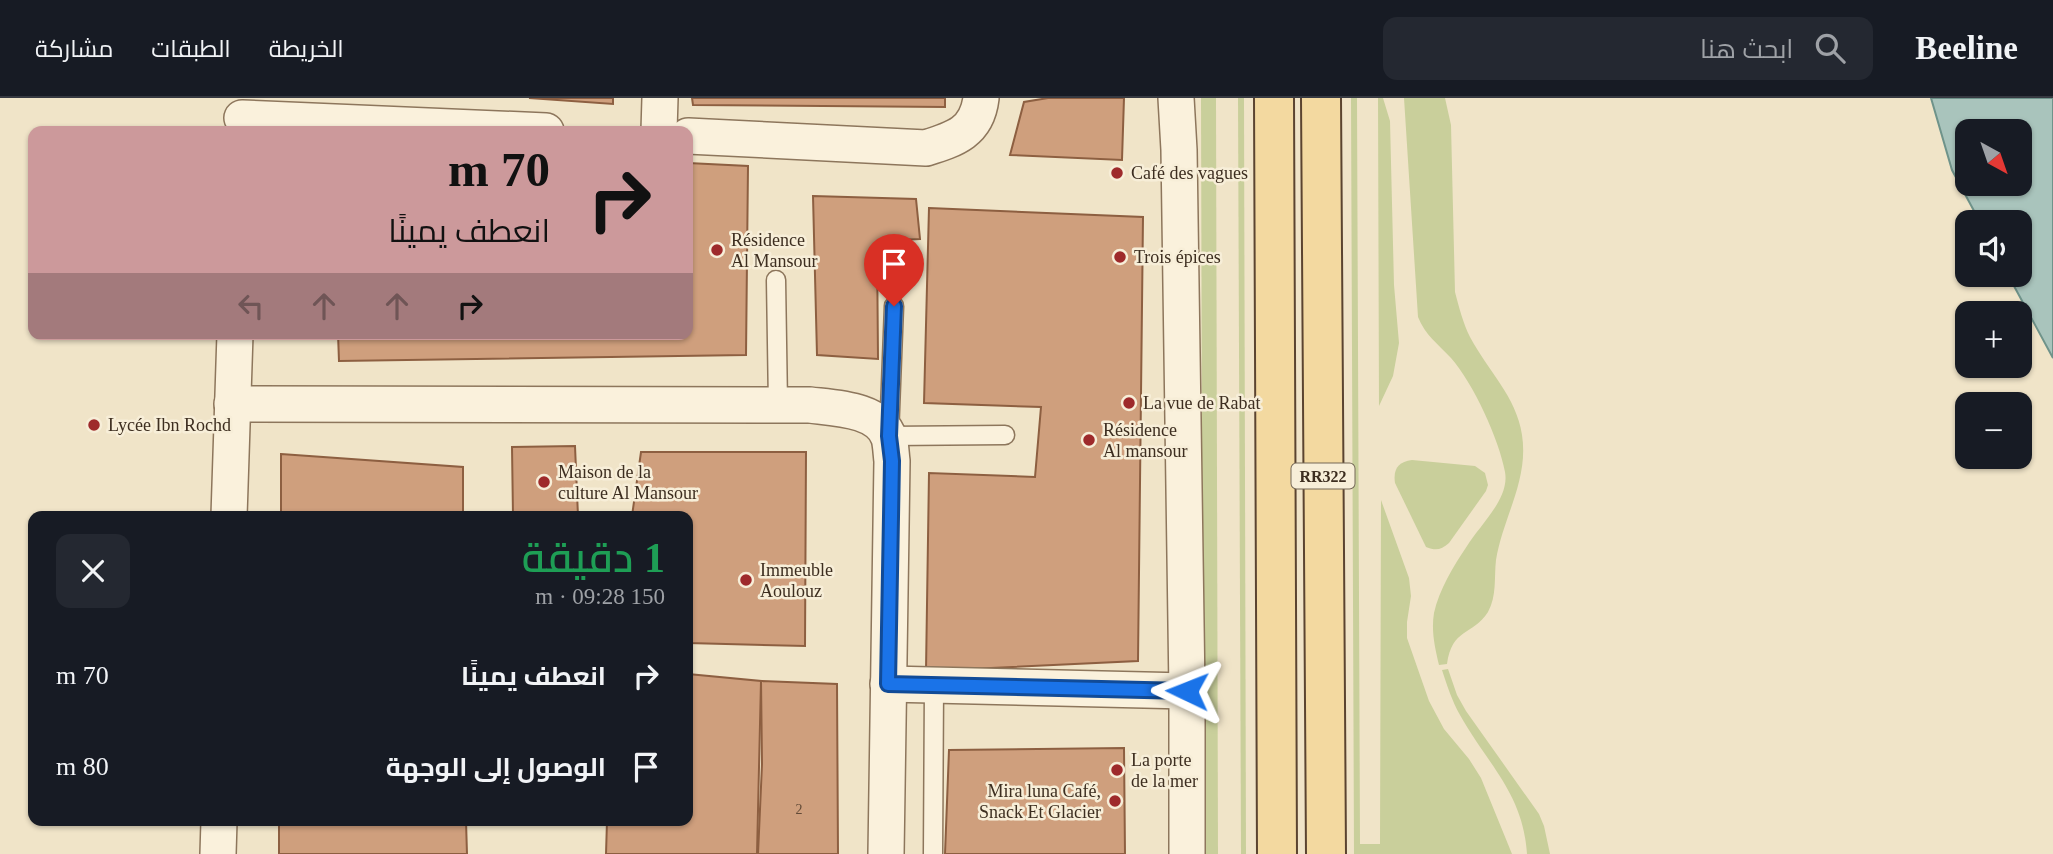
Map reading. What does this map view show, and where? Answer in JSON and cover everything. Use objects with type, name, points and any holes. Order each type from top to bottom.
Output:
[{"type":"main road","name":"RR322","points":[[1274,98],[1277,854]]},
{"type":"main road","name":"RR322","points":[[1321,98],[1326,854]]},
{"type":"street","points":[[659,126],[660,98]]},
{"type":"street","points":[[693,136],[926,148],[954,140],[973,124],[981,98]]},
{"type":"street","points":[[1176,98],[1187,691],[1186,854]]},
{"type":"street","points":[[242,116],[445,126]]},
{"type":"street","points":[[229,511],[235,340]]},
{"type":"street","points":[[232,404],[810,405],[872,417],[889,436],[892,472],[886,854]]},
{"type":"street","points":[[888,684],[1187,691]]},
{"type":"street","points":[[218,854],[219,826]]},
{"type":"lane","points":[[776,280],[778,405]]},
{"type":"lane","points":[[894,306],[889,436],[1005,435]]},
{"type":"lane","points":[[933,854],[934,685]]},
{"type":"green space","points":[[1201,98],[1216,98],[1218,854],[1203,854]]},
{"type":"green space","points":[[1238,98],[1244,98],[1246,854],[1241,854]]},
{"type":"green space","points":[[1351,98],[1357,98],[1360,844],[1380,844],[1381,500],[1409,578],[1411,596],[1407,638],[1429,701],[1444,729],[1481,778],[1512,854],[1354,854]]},
{"type":"green space","points":[[1378,98],[1383,98],[1390,121],[1394,285],[1399,343],[1393,376],[1379,406]]},
{"type":"green space","points":[[1404,98],[1445,98],[1451,125],[1455,292],[1470,337],[1508,396],[1522,435],[1522,467],[1499,544],[1491,606],[1482,620],[1453,644],[1447,664],[1439,665],[1433,633],[1436,604],[1457,561],[1499,501],[1505,472],[1491,428],[1476,396],[1451,358],[1428,334],[1418,317]]},
{"type":"green space","points":[[1412,460],[1475,466],[1485,473],[1488,485],[1486,491],[1449,543],[1441,548],[1426,547],[1395,483],[1398,467],[1403,462]]},
{"type":"green space","points":[[1448,669],[1466,711],[1539,814],[1550,854],[1527,854],[1519,814],[1503,780],[1457,710],[1442,670]]},
{"type":"water","points":[[1931,98],[2053,98],[2053,358],[2032,319],[2032,301],[2022,301],[2015,287],[2032,287],[2032,210],[1974,210],[1966,196],[2032,196],[2032,119],[1955,119],[1955,176]]},
{"type":"building","points":[[529,98],[613,98],[613,104]]},
{"type":"building","points":[[692,98],[945,98],[945,107],[693,105]]},
{"type":"building","points":[[1048,98],[1124,98],[1122,160],[1010,155],[1024,102]]},
{"type":"building","name":"Résidence Al Mansour","points":[[693,163],[748,166],[746,355],[339,361],[338,340],[693,340]]},
{"type":"building","name":"Résidence Al Mansour","points":[[813,196],[916,199],[920,239],[877,241],[878,359],[817,355]]},
{"type":"building","name":"Résidence Al mansour","points":[[929,208],[1143,217],[1138,661],[926,671],[929,473],[1035,477],[1041,407],[924,403]]},
{"type":"building","name":"Maison de la culture Al Mansour","points":[[575,446],[578,511],[513,511],[512,447]]},
{"type":"building","name":"Immeuble Aoulouz","points":[[641,452],[806,452],[805,646],[693,643],[693,511],[633,511]]},
{"type":"building","points":[[281,454],[463,467],[463,511],[281,511]]},
{"type":"building","points":[[693,674],[761,681],[757,854],[606,854],[607,826],[693,826]]},
{"type":"building","points":[[761,681],[837,684],[838,854],[758,854],[762,764]]},
{"type":"building","points":[[1124,748],[1125,854],[945,854],[949,750]]},
{"type":"building","points":[[279,826],[466,826],[467,854],[279,854]]},
{"type":"place","name":"Café des vagues","points":[[1117,173]]},
{"type":"place","name":"Résidence Al Mansour","points":[[717,250]]},
{"type":"place","name":"Trois épices","points":[[1120,257]]},
{"type":"place","name":"La vue de Rabat","points":[[1129,403]]},
{"type":"place","name":"Lycée Ibn Rochd","points":[[94,425]]},
{"type":"place","name":"Résidence Al mansour","points":[[1089,440]]},
{"type":"place","name":"Maison de la culture Al Mansour","points":[[544,482]]},
{"type":"place","name":"Immeuble Aoulouz","points":[[746,580]]},
{"type":"place","name":"La porte de la mer","points":[[1117,770]]},
{"type":"place","name":"Mira luna Café, Snack Et Glacier","points":[[1115,801]]},
{"type":"route","points":[[894,306],[889,436],[892,461],[888,684],[1187,691]]}]
